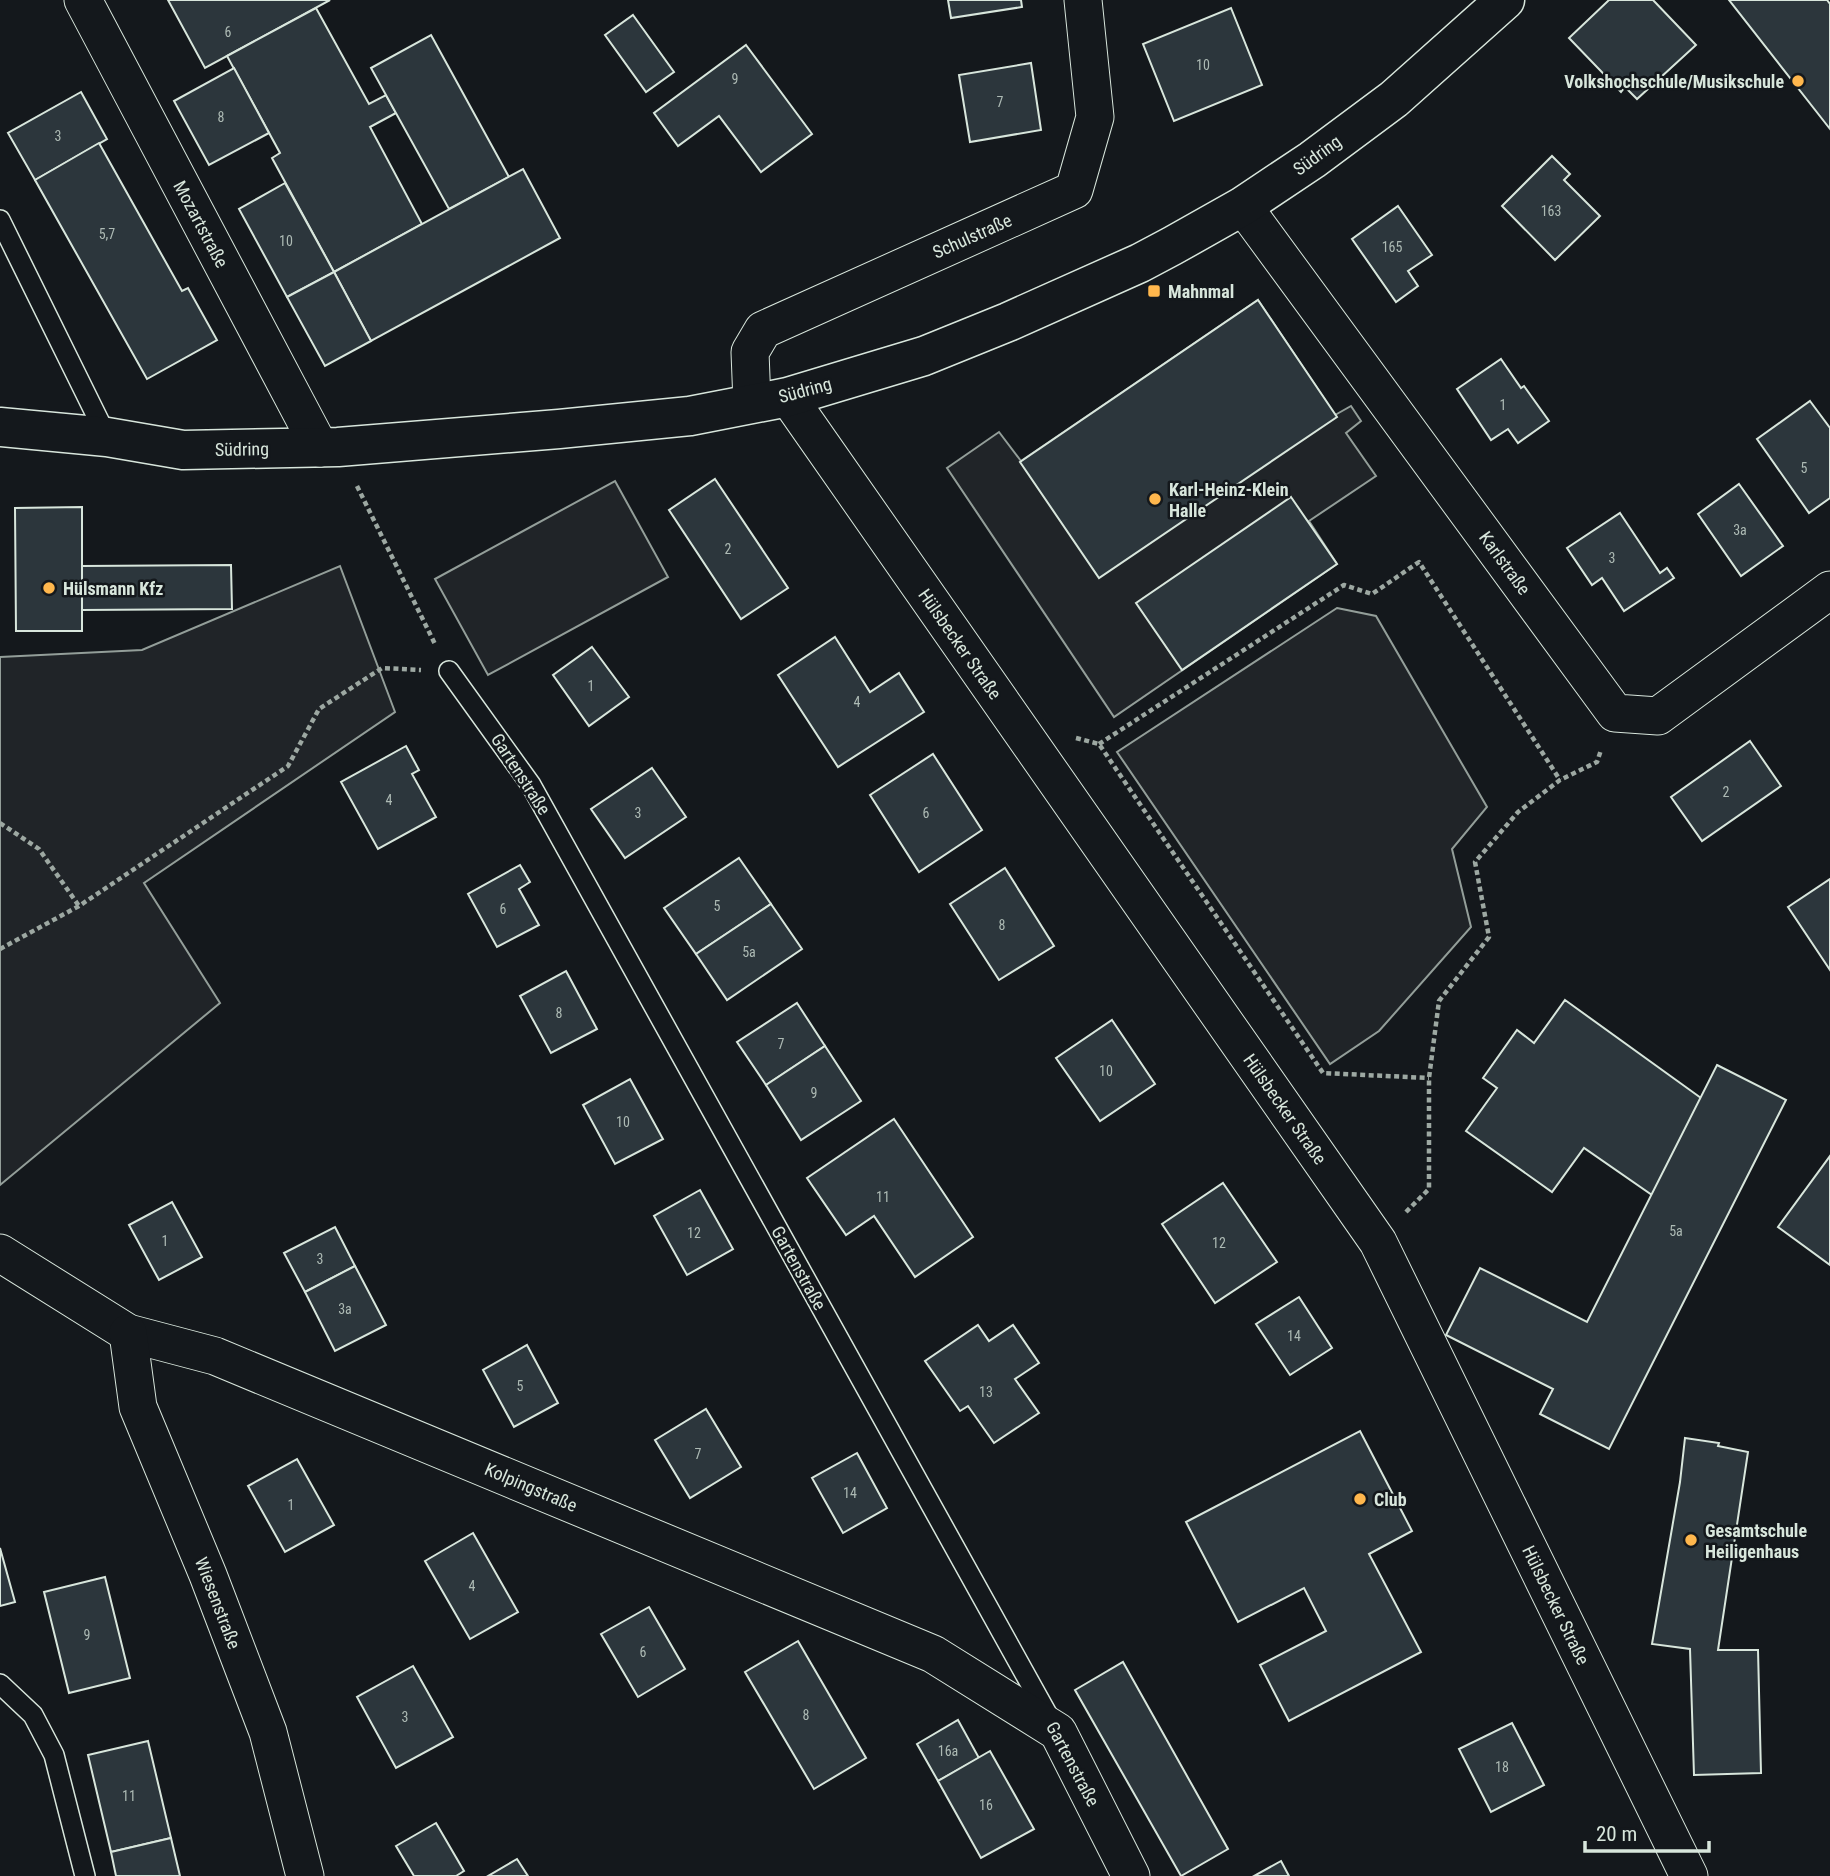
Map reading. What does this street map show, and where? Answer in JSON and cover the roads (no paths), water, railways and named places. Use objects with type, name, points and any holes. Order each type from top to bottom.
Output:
[{"type":"street","name":"Mozartstraße","points":[[83,0],[329,448]]},
{"type":"street","name":"Schulstraße","points":[[770,400],[750,352],[763,330],[1074,190],[1095,117],[1083,0]]},
{"type":"street","name":"Südring","points":[[0,426],[107,437],[183,450],[329,448],[677,417],[770,400],[924,356],[1140,263],[1243,206],[1312,160],[1394,99],[1505,0]]},
{"type":"street","name":"Karlstraße","points":[[1243,206],[1615,713],[1658,716],[1830,590]]},
{"type":"street","name":"Hülsbecker Straße","points":[[770,400],[1378,1242],[1689,1876]]},
{"type":"street","name":"Kolpingstraße","points":[[0,1253],[128,1333],[215,1356],[933,1654],[1058,1732]]},
{"type":"street","name":"Wiesenstraße","points":[[128,1333],[138,1407],[208,1575],[268,1732],[305,1876]]},
{"type":"street","name":"Gartenstraße","points":[[1058,1732],[1131,1876]]},
{"type":"lane","points":[[0,220],[107,437]]},
{"type":"lane","name":"Gartenstraße","points":[[449,671],[531,785],[1058,1732]]},
{"type":"lane","points":[[0,1684],[33,1715],[54,1755],[85,1876]]},
{"type":"place","name":"Volkshochschule/Musikschule","points":[[1798,81]]},
{"type":"place","name":"Mahnmal","points":[[1154,291]]},
{"type":"place","name":"Karl-Heinz-Klein Halle","points":[[1155,499]]},
{"type":"place","name":"Hülsmann Kfz","points":[[49,588]]},
{"type":"place","name":"Club","points":[[1360,1499]]},
{"type":"place","name":"Gesamtschule Heiligenhaus","points":[[1691,1540]]}]
